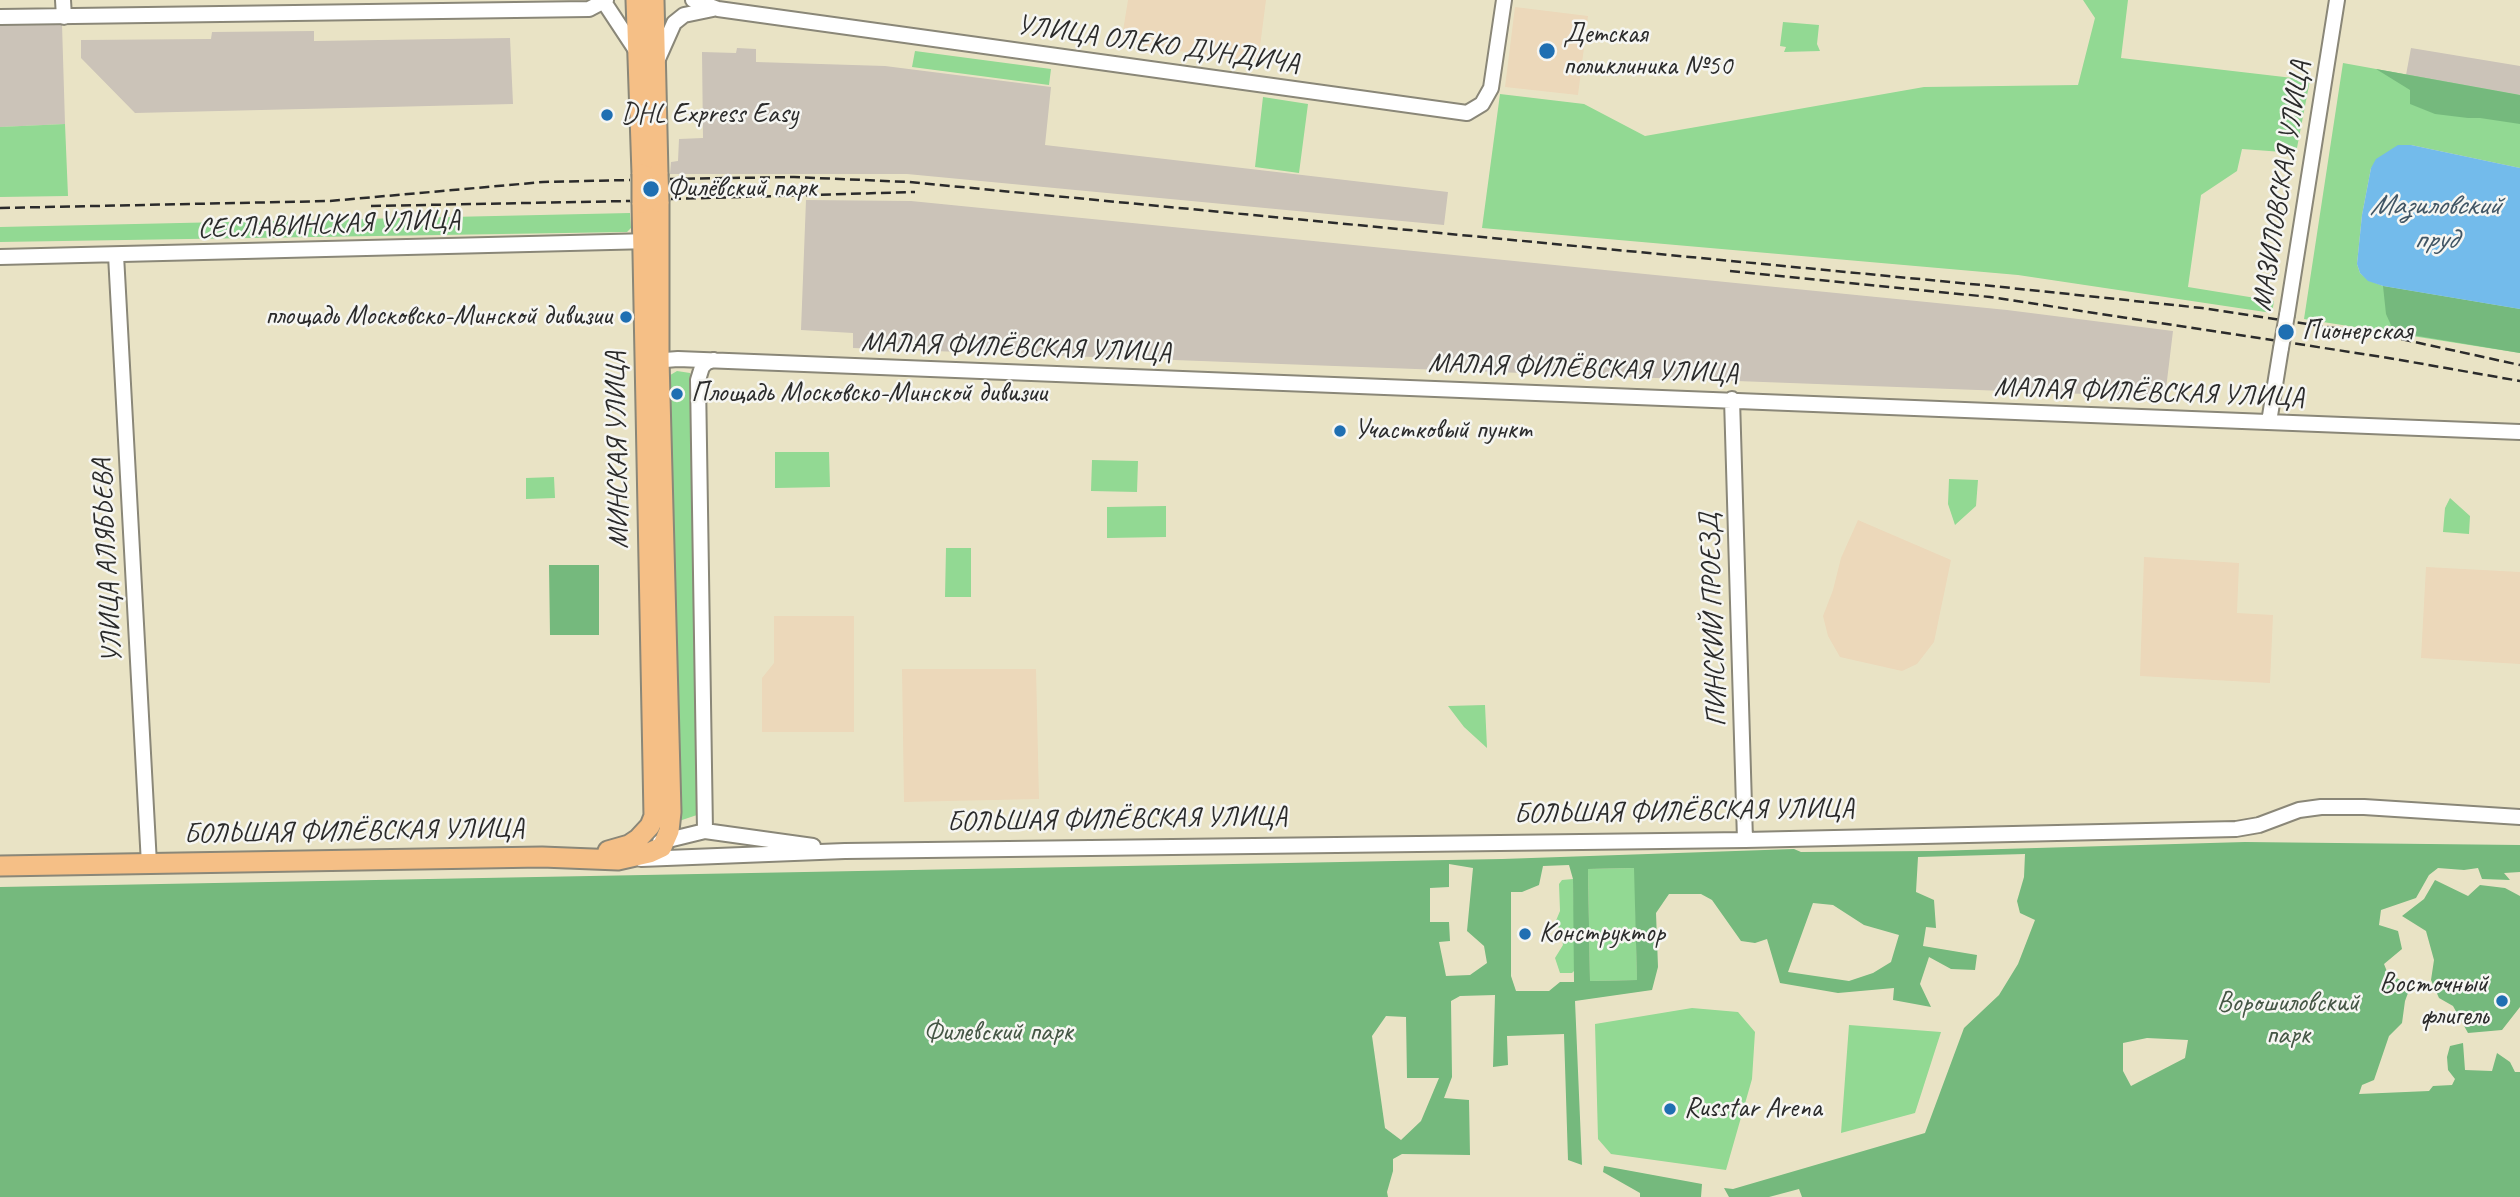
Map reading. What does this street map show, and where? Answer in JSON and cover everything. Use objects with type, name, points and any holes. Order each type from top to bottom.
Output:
[{"type":"main road","name":"МИНСКАЯ УЛИЦА","points":[[636,0],[637,52],[650,174],[652,361],[663,814],[666,840]]},
{"type":"main road","name":"МИНСКАЯ УЛИЦА","points":[[650,174],[655,68],[654,0]]},
{"type":"main road","points":[[623,853],[663,814]]},
{"type":"main road","points":[[623,853],[658,849],[666,840]]},
{"type":"main road","name":"БОЛЬШАЯ ФИЛЁВСКАЯ УЛИЦА","points":[[0,866],[586,857],[623,853]]},
{"type":"street","points":[[63,0],[64,17]]},
{"type":"street","name":"УЛИЦА ОЛЕКО ДУНДИЧА","points":[[693,0],[718,9],[1467,113],[1482,104],[1491,88],[1504,0]]},
{"type":"street","name":"МАЗИЛОВСКАЯ УЛИЦА","points":[[2270,422],[2337,0]]},
{"type":"street","points":[[0,18],[589,9],[605,1],[637,52]]},
{"type":"street","name":"УЛИЦА ОЛЕКО ДУНДИЧА","points":[[655,68],[667,34],[674,23],[684,15],[718,9]]},
{"type":"street","name":"СЕСЛАВИНСКАЯ УЛИЦА","points":[[0,257],[651,241]]},
{"type":"street","name":"УЛИЦА АЛЯБЬЕВА","points":[[116,255],[149,864]]},
{"type":"street","points":[[698,833],[698,380],[702,368],[707,362],[714,360]]},
{"type":"street","name":"МАЛАЯ ФИЛЁВСКАЯ УЛИЦА","points":[[652,361],[714,360],[2520,432]]},
{"type":"street","name":"ПИНСКИЙ ПРОЕЗД","points":[[1732,399],[1745,840]]},
{"type":"street","name":"БОЛЬШАЯ ФИЛЁВСКАЯ УЛИЦА","points":[[623,853],[709,858],[845,851],[1745,840],[2236,829],[2259,825],[2299,810],[2321,807],[2364,807],[2520,817]]},
{"type":"street","points":[[663,814],[698,833]]},
{"type":"street","name":"БОЛЬШАЯ ФИЛЁВСКАЯ УЛИЦА","points":[[666,840],[698,833],[845,851]]},
{"type":"street","name":"БОЛЬШАЯ ФИЛЁВСКАЯ УЛИЦА","points":[[666,840],[680,850],[709,858]]},
{"type":"shaded area","points":[[1128,0],[1266,0],[1258,62],[1121,43]]},
{"type":"shaded area","name":"Детская поликлиника №50","points":[[1515,7],[1588,16],[1578,95],[1505,87]]},
{"type":"shaded area","points":[[62,24],[65,124],[0,127],[0,25]]},
{"type":"shaded area","points":[[314,31],[314,41],[510,38],[513,104],[135,113],[81,58],[81,40],[211,39],[212,32]]},
{"type":"shaded area","points":[[737,48],[756,49],[756,62],[885,66],[1051,87],[1045,145],[1448,192],[1444,225],[907,174],[670,174],[671,162],[678,161],[679,139],[703,138],[702,52],[736,53]]},
{"type":"shaded area","points":[[2411,48],[2520,66],[2520,95],[2406,75]]},
{"type":"shaded area","points":[[806,200],[911,201],[2007,310],[2173,331],[2165,397],[853,348],[853,333],[801,330]]},
{"type":"shaded area","points":[[1858,520],[1951,560],[1934,642],[1917,664],[1902,671],[1840,657],[1828,636],[1823,616],[1841,558]]},
{"type":"shaded area","points":[[2144,557],[2239,563],[2237,613],[2273,615],[2270,683],[2140,676]]},
{"type":"shaded area","points":[[2426,567],[2520,572],[2520,664],[2421,658]]},
{"type":"shaded area","points":[[774,616],[854,616],[854,732],[762,732],[762,678],[774,663]]},
{"type":"shaded area","points":[[902,669],[1036,669],[1039,799],[904,802]]},
{"type":"green space","points":[[2083,0],[2128,0],[2121,58],[2310,80],[2296,153],[2242,149],[2237,171],[2201,195],[2188,287],[2274,301],[2272,313],[2018,275],[1482,228],[1500,94],[1584,104],[1645,136],[1924,87],[2078,85],[2095,18]]},
{"type":"green space","points":[[1783,22],[1819,25],[1817,44],[1820,51],[1784,52],[1786,47],[1780,46]]},
{"type":"green space","points":[[915,51],[1051,69],[1049,85],[912,67]]},
{"type":"green space","points":[[2343,63],[2520,95],[2520,168],[2411,145],[2371,168],[2362,215],[2357,264],[2360,273],[2368,280],[2383,286],[2520,309],[2520,353],[2304,319]]},
{"type":"green space","points":[[2376,69],[2520,95],[2520,124],[2435,114],[2410,104],[2410,90]]},
{"type":"green space","points":[[1263,97],[1308,104],[1299,173],[1255,167]]},
{"type":"green space","points":[[65,124],[68,196],[0,197],[0,127]]},
{"type":"green space","points":[[630,213],[631,228],[627,232],[0,242],[0,227]]},
{"type":"green space","points":[[2383,286],[2520,309],[2520,353],[2394,332],[2386,314]]},
{"type":"green space","points":[[677,371],[690,373],[693,382],[697,815],[679,821],[667,377]]},
{"type":"green space","points":[[775,452],[829,452],[830,487],[775,488]]},
{"type":"green space","points":[[1092,460],[1138,461],[1137,492],[1091,491]]},
{"type":"green space","points":[[554,477],[555,498],[526,499],[526,478]]},
{"type":"green space","points":[[1949,479],[1978,480],[1976,506],[1955,525],[1948,504]]},
{"type":"green space","points":[[2450,498],[2470,516],[2469,534],[2443,532],[2445,508]]},
{"type":"green space","points":[[1166,506],[1166,537],[1107,538],[1107,507]]},
{"type":"green space","points":[[946,548],[971,548],[971,597],[945,597]]},
{"type":"green space","points":[[549,565],[599,565],[599,635],[550,635]]},
{"type":"green space","points":[[1485,705],[1487,748],[1464,727],[1448,706]]},
{"type":"green space","points":[[2245,842],[2520,845],[2520,872],[2504,873],[2510,880],[2482,879],[2478,868],[2438,868],[2429,875],[2416,898],[2381,910],[2379,925],[2398,931],[2402,949],[2384,964],[2388,974],[2411,985],[2405,1001],[2402,1023],[2389,1036],[2374,1080],[2362,1085],[2359,1094],[2429,1091],[2433,1086],[2452,1085],[2455,1079],[2448,1070],[2447,1057],[2450,1046],[2463,1043],[2465,1070],[2492,1071],[2497,1053],[2510,1062],[2515,1072],[2520,1072],[2520,1197],[1802,1197],[1799,1189],[1769,1197],[1729,1197],[1724,1188],[1733,1189],[1925,1133],[1964,1028],[1999,995],[2018,964],[2035,920],[2020,913],[2017,901],[2024,877],[2025,854],[1918,857],[1916,892],[1934,900],[1936,928],[1926,927],[1923,946],[1977,955],[1975,970],[1951,969],[1929,957],[1920,984],[1931,1007],[1893,1000],[1894,988],[1838,993],[1780,983],[1767,939],[1755,943],[1741,941],[1712,900],[1701,894],[1669,894],[1656,913],[1658,967],[1652,990],[1575,1001],[1582,1165],[1568,1160],[1564,1034],[1507,1036],[1508,1065],[1493,1067],[1495,995],[1460,996],[1451,1001],[1452,1077],[1444,1098],[1469,1100],[1470,1155],[1402,1154],[1393,1159],[1388,1197],[0,1197],[0,887],[1502,859],[1794,849],[1801,852]],"holes":[[[1449,864],[1473,868],[1467,931],[1484,946],[1487,963],[1470,975],[1446,976],[1439,942],[1450,941],[1449,922],[1430,922],[1430,888],[1449,887]],[[1569,865],[1573,879],[1574,982],[1560,982],[1549,991],[1516,991],[1511,976],[1511,892],[1522,892],[1539,885],[1543,866]],[[1634,868],[1637,980],[1590,981],[1588,869]],[[1813,903],[1833,905],[1864,925],[1899,935],[1891,962],[1873,973],[1849,981],[1788,972]],[[1386,1016],[1406,1017],[1407,1078],[1439,1078],[1421,1121],[1401,1140],[1385,1128],[1372,1036]],[[2147,1038],[2188,1040],[2185,1058],[2131,1086],[2123,1071],[2123,1043]]]},
{"type":"green space","points":[[1635,868],[1637,980],[1590,981],[1588,869]]},
{"type":"green space","points":[[1573,879],[1576,969],[1572,973],[1560,973],[1555,958],[1563,945],[1560,929],[1555,923],[1560,911],[1559,884],[1562,880]]},
{"type":"green space","points":[[2435,880],[2468,896],[2480,885],[2505,888],[2520,896],[2520,1007],[2502,1030],[2468,1033],[2453,1006],[2439,998],[2431,980],[2434,960],[2426,931],[2402,916],[2424,899]]},
{"type":"green space","name":"Russtar Arena","points":[[1692,1008],[1738,1012],[1755,1032],[1752,1079],[1726,1170],[1611,1154],[1598,1139],[1595,1024]]},
{"type":"green space","points":[[1849,1025],[1941,1032],[1915,1113],[1841,1133]]},
{"type":"green space","points":[[1604,1166],[1702,1184],[1701,1197],[1640,1197],[1640,1193],[1603,1172]]},
{"type":"water","name":"Мазиловский пруд","points":[[2398,145],[2411,145],[2520,168],[2520,309],[2383,286],[2368,281],[2360,273],[2357,264],[2362,215],[2371,168],[2376,159]]},
{"type":"railway","points":[[670,179],[794,177],[909,182],[1992,286],[2202,308],[2387,336],[2520,365]]},
{"type":"railway","points":[[0,208],[330,201],[543,182],[630,180]]},
{"type":"railway","points":[[671,199],[915,192]]},
{"type":"railway","points":[[371,206],[630,201]]},
{"type":"railway","points":[[1730,271],[1990,297],[2383,357],[2520,381]]},
{"type":"place","name":"Детская поликлиника №50","points":[[1547,51]]},
{"type":"place","name":"DHL Express Easy","points":[[607,115]]},
{"type":"place","name":"Филёвский парк","points":[[651,189]]},
{"type":"place","name":"площадь Московско-Минской дивизии","points":[[626,317]]},
{"type":"place","name":"Пионерская","points":[[2286,332]]},
{"type":"place","name":"Площадь Московско-Минской дивизии","points":[[677,394]]},
{"type":"place","name":"Участковый пункт","points":[[1340,431]]},
{"type":"place","name":"Конструктор","points":[[1525,934]]},
{"type":"place","name":"Восточный флигель","points":[[2502,1001]]},
{"type":"place","name":"Russtar Arena","points":[[1670,1109]]},
{"type":"park label","name":"Ворошиловский парк","points":[[2288,1020]]},
{"type":"park label","name":"Филевский парк","points":[[998,1033]]}]
